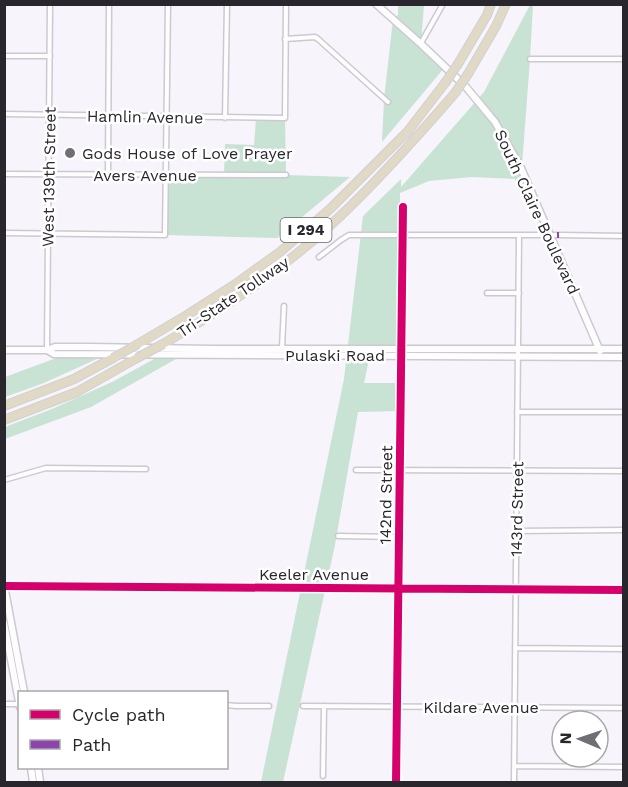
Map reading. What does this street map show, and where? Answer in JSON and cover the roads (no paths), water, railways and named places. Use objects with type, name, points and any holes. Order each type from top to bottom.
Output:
[{"type":"highway","name":"Tri-State Tollway","points":[[4,406],[74,379],[113,358],[187,315],[280,252],[330,209],[408,131],[458,64],[491,4]]},
{"type":"highway","name":"Tri-State Tollway","points":[[4,420],[76,392],[164,344],[238,298],[284,264],[335,221],[413,142],[455,93],[483,50],[506,4]]},
{"type":"main road","name":"South Claire Boulevard","points":[[376,4],[466,87],[495,122],[556,235],[602,356]]},
{"type":"main road","name":"Pulaski Road","points":[[4,350],[47,350],[55,347],[282,348],[401,352]]},
{"type":"main road","name":"Pulaski Road","points":[[518,352],[624,349]]},
{"type":"main road","name":"Pulaski Road","points":[[47,350],[54,354],[518,352],[624,357]]},
{"type":"main road","points":[[5,586],[20,691]]},
{"type":"main road","points":[[4,623],[20,691]]},
{"type":"street","name":"West 139th Street","points":[[47,350],[51,4]]},
{"type":"street","points":[[108,174],[109,4]]},
{"type":"street","points":[[4,233],[165,235],[168,4]]},
{"type":"street","points":[[225,118],[227,4]]},
{"type":"street","points":[[286,4],[285,39],[318,39],[388,102]]},
{"type":"street","points":[[421,44],[443,4]]},
{"type":"street","name":"Hamlin Avenue","points":[[4,114],[285,118],[285,39]]},
{"type":"street","points":[[4,56],[50,56]]},
{"type":"street","points":[[530,59],[624,59]]},
{"type":"street","name":"Avers Avenue","points":[[4,174],[286,175]]},
{"type":"street","name":"142nd Street","points":[[396,783],[402,207]]},
{"type":"street","points":[[318,257],[349,235],[624,236]]},
{"type":"street","name":"143rd Street","points":[[514,783],[519,236]]},
{"type":"street","points":[[487,293],[519,293]]},
{"type":"street","points":[[282,348],[284,306]]},
{"type":"street","points":[[518,412],[624,412]]},
{"type":"street","points":[[4,480],[46,468],[146,469]]},
{"type":"street","points":[[356,470],[624,471]]},
{"type":"street","points":[[516,531],[624,530]]},
{"type":"street","points":[[338,537],[399,537]]},
{"type":"street","name":"Keeler Avenue","points":[[5,586],[624,590]]},
{"type":"street","points":[[515,648],[624,649]]},
{"type":"street","points":[[228,705],[269,706]]},
{"type":"street","name":"Kildare Avenue","points":[[303,706],[624,708]]},
{"type":"street","points":[[323,776],[324,706]]},
{"type":"street","points":[[514,766],[624,767]]},
{"type":"place","name":"Gods House of Love Prayer","points":[[70,153]]}]
